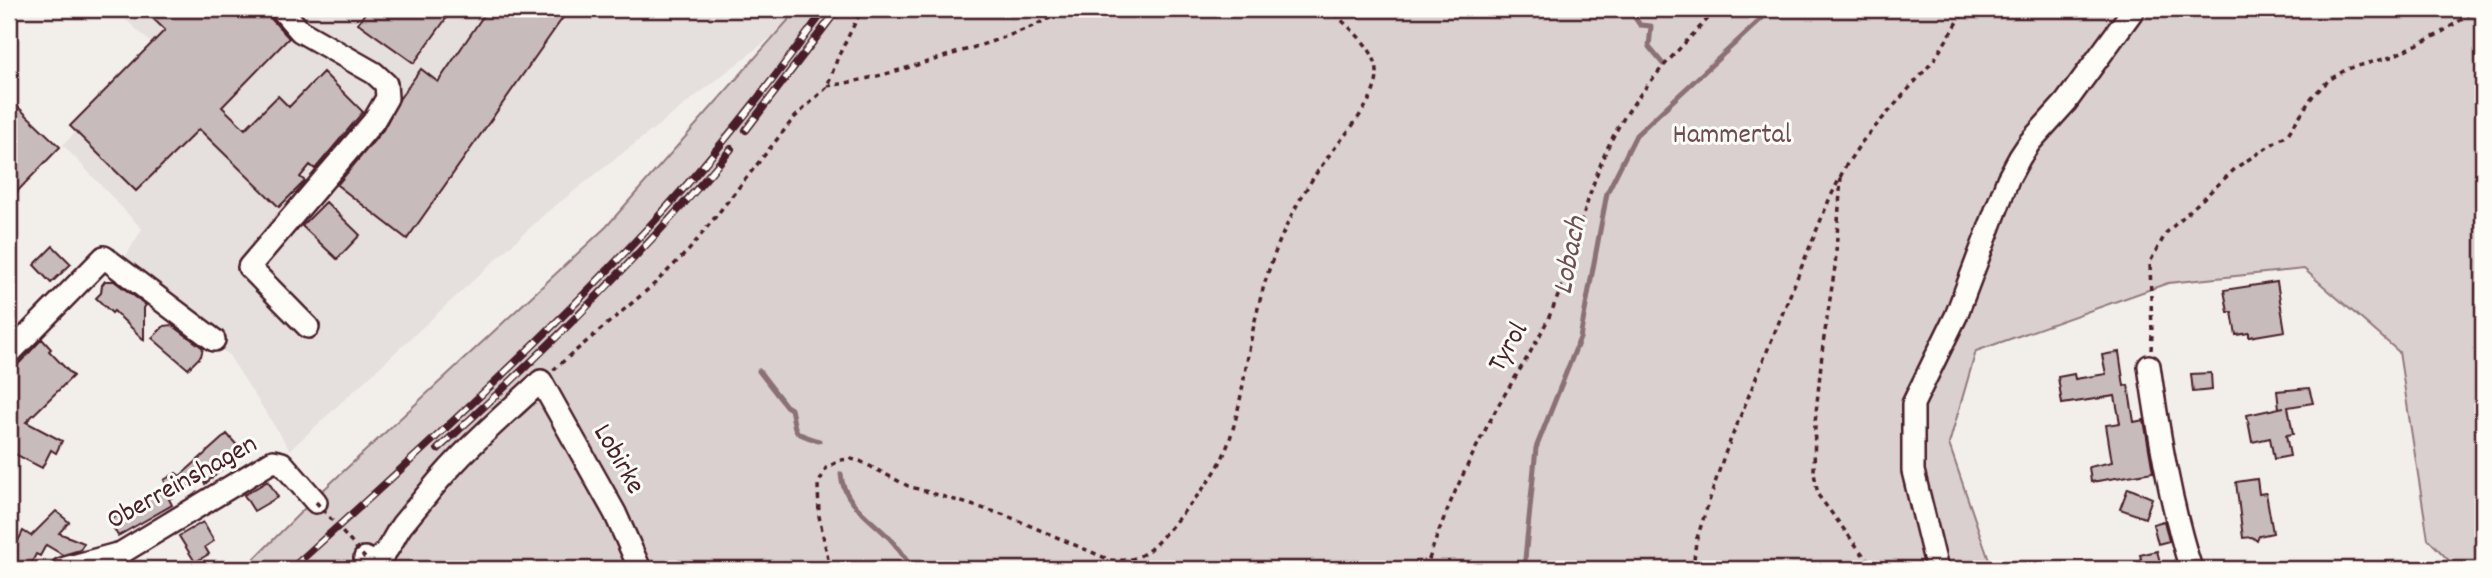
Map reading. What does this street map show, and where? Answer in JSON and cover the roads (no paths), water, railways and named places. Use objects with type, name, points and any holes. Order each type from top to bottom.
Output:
[{"type":"street","points":[[281,9],[300,31],[374,73],[386,84],[387,98],[373,122],[248,267],[308,327]]},
{"type":"street","points":[[1937,569],[1913,471],[1913,404],[1956,316],[2008,179],[2020,157],[2073,93],[2134,9]]},
{"type":"street","points":[[9,354],[104,257],[214,340]]},
{"type":"street","points":[[2149,366],[2163,458],[2180,534],[2191,569]]},
{"type":"street","name":"Lobirke","points":[[365,558],[373,563],[381,558],[402,525],[430,491],[492,426],[541,381],[615,513],[640,569]]},
{"type":"street","name":"Oberreinshagen","points":[[62,569],[121,553],[273,461],[282,463],[316,502]]},
{"type":"waterway","points":[[1629,9],[1640,25],[1651,26],[1649,47],[1663,64]]},
{"type":"waterway","name":"Lobach","points":[[1524,569],[1536,448],[1580,338],[1607,193],[1636,135],[1772,9]]},
{"type":"waterway","points":[[759,371],[791,409],[799,434],[819,441]]},
{"type":"waterway","points":[[841,474],[847,495],[861,512],[886,534],[913,569]]},
{"type":"railway","points":[[291,569],[506,371],[630,247],[732,131],[825,9]]},
{"type":"railway","points":[[746,130],[838,9]]},
{"type":"railway","points":[[438,449],[515,378],[589,304],[662,228],[731,149]]},
{"type":"park label","name":"Hammertal","points":[[1732,137]]}]
